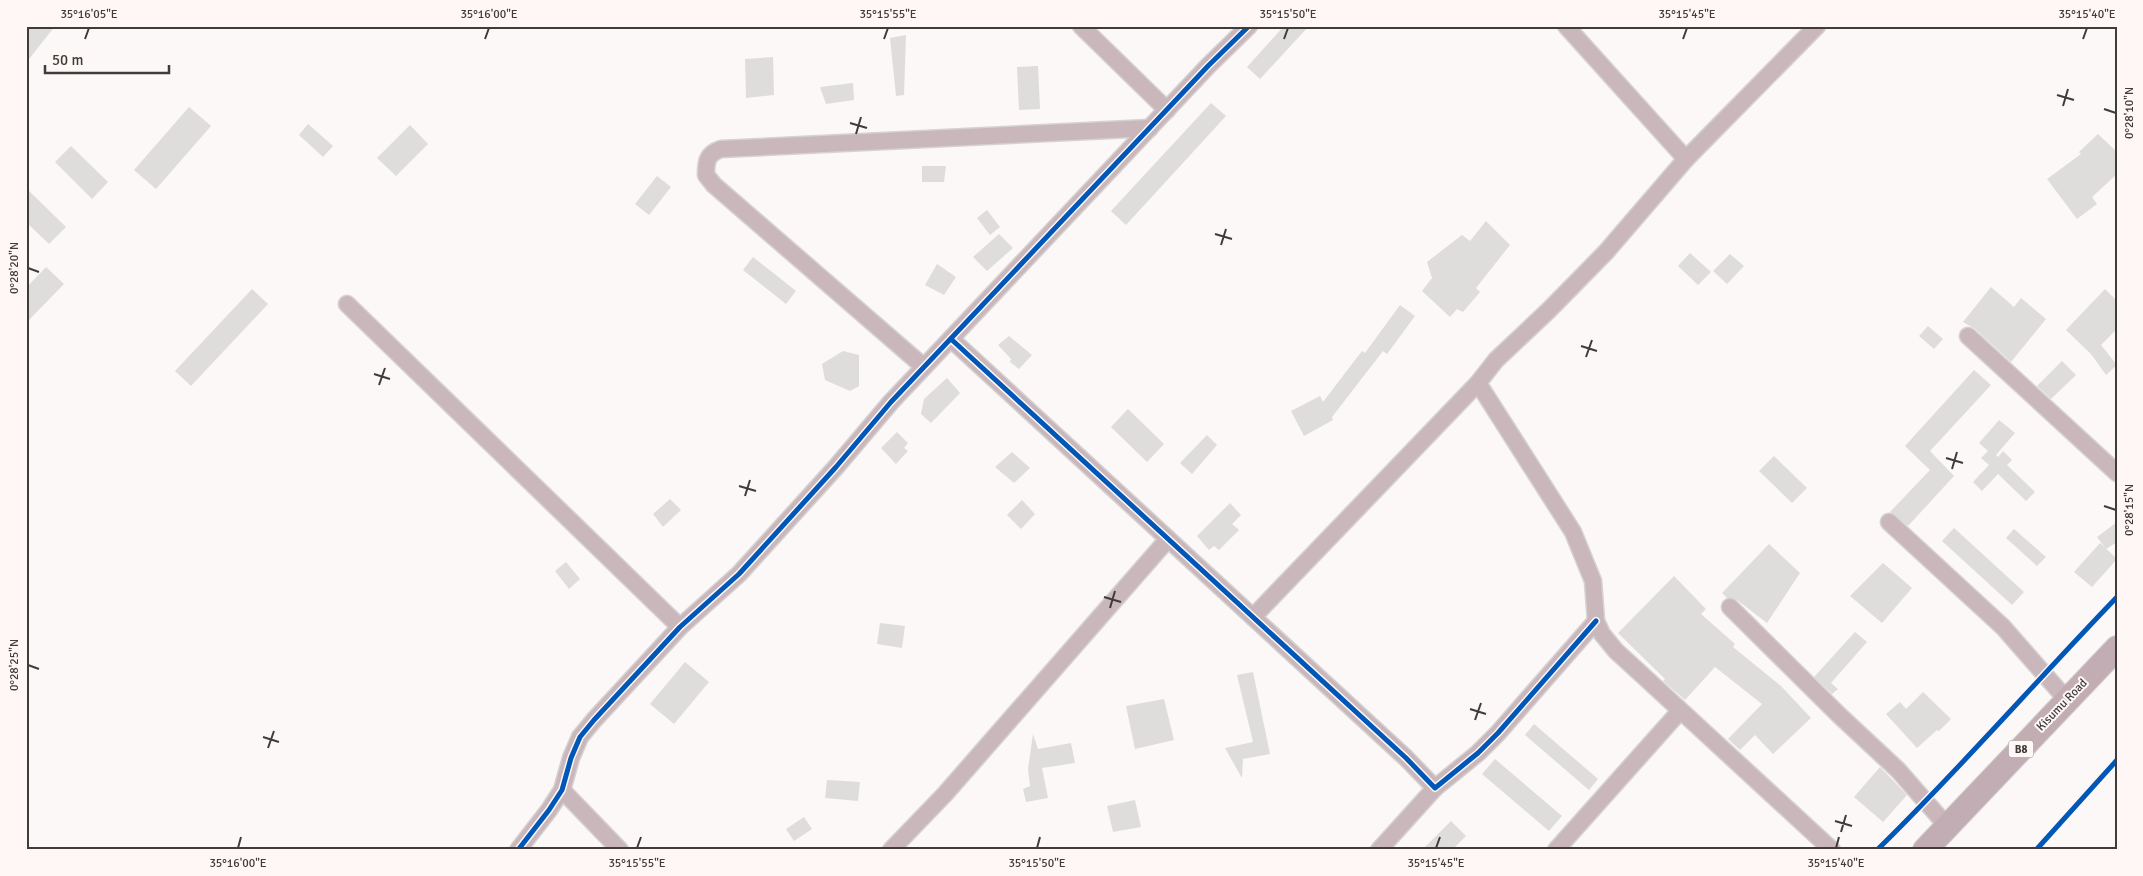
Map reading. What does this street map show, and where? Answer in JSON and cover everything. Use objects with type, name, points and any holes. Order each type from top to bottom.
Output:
[{"type":"highway","name":"Kisumu Road","points":[[1925,850],[2117,648]]},
{"type":"street","points":[[1081,26],[1167,110]]},
{"type":"street","points":[[518,850],[562,790],[571,758],[580,737],[680,627],[738,574],[924,367],[1249,26]]},
{"type":"street","points":[[1566,26],[1686,160]]},
{"type":"street","points":[[1253,617],[1478,383],[1496,360],[1606,252],[1686,160],[1817,26]]},
{"type":"street","points":[[924,367],[714,185],[706,175],[707,158],[711,153],[721,149],[1150,128]]},
{"type":"street","points":[[348,304],[680,627]]},
{"type":"street","points":[[1968,336],[2117,473]]},
{"type":"street","points":[[951,339],[1406,758],[1435,788]]},
{"type":"street","points":[[1478,383],[1573,532],[1593,581],[1596,621],[1602,634],[1616,651],[1832,850]]},
{"type":"street","points":[[1889,522],[2003,627],[2067,700]]},
{"type":"street","points":[[891,850],[945,794],[1168,539]]},
{"type":"street","points":[[1730,607],[1839,715],[1898,770],[1948,826]]},
{"type":"street","points":[[1379,850],[1435,788],[1478,753],[1498,733],[1596,621]]},
{"type":"street","points":[[1556,850],[1680,711]]},
{"type":"street","points":[[562,790],[620,850]]},
{"type":"building","points":[[30,26],[55,26],[26,63],[26,32]]},
{"type":"building","points":[[1284,26],[1309,26],[1260,79],[1247,67]]},
{"type":"building","points":[[906,35],[904,95],[896,96],[890,38]]},
{"type":"building","points":[[773,57],[774,95],[746,98],[745,59]]},
{"type":"building","points":[[1038,66],[1040,109],[1019,110],[1017,67]]},
{"type":"building","points":[[853,83],[854,100],[826,104],[820,87]]},
{"type":"building","points":[[1211,103],[1226,116],[1126,225],[1111,211]]},
{"type":"building","points":[[189,107],[211,126],[156,189],[134,170]]},
{"type":"building","points":[[308,124],[333,146],[323,157],[299,135]]},
{"type":"building","points":[[410,125],[428,144],[396,176],[377,158]]},
{"type":"building","points":[[2098,134],[2117,152],[2117,174],[2092,197],[2097,204],[2077,219],[2047,179],[2081,154],[2079,152]]},
{"type":"building","points":[[71,146],[108,182],[92,199],[55,162]]},
{"type":"building","points":[[922,166],[946,166],[944,182],[922,182]]},
{"type":"building","points":[[657,176],[671,187],[649,215],[635,204]]},
{"type":"building","points":[[26,188],[66,227],[49,244],[26,222]]},
{"type":"building","points":[[987,210],[1000,227],[990,235],[977,218]]},
{"type":"building","points":[[1486,221],[1510,245],[1476,288],[1480,292],[1463,312],[1457,309],[1450,317],[1422,291],[1432,278],[1427,262],[1462,235],[1470,241]]},
{"type":"building","points":[[999,234],[1013,248],[987,271],[973,257]]},
{"type":"building","points":[[1690,253],[1711,272],[1698,285],[1678,266]]},
{"type":"building","points":[[1730,254],[1744,266],[1727,284],[1713,271]]},
{"type":"building","points":[[753,257],[796,291],[786,304],[743,270]]},
{"type":"building","points":[[937,264],[956,277],[944,295],[925,285]]},
{"type":"building","points":[[46,267],[64,284],[26,323],[26,288]]},
{"type":"building","points":[[1991,287],[2014,307],[2021,298],[2046,319],[2011,362],[1975,329],[1963,322]]},
{"type":"building","points":[[252,289],[268,304],[191,386],[175,371]]},
{"type":"building","points":[[2105,289],[2117,301],[2117,329],[2101,345],[2117,365],[2106,375],[2091,354],[2066,330]]},
{"type":"building","points":[[1400,305],[1415,316],[1387,354],[1383,351],[1332,417],[1333,420],[1304,436],[1291,411],[1320,396],[1323,402],[1362,351],[1365,353]]},
{"type":"building","points":[[1928,326],[1943,339],[1934,349],[1919,336]]},
{"type":"building","points":[[1009,336],[1032,355],[1019,369],[1010,362],[1011,359],[998,345]]},
{"type":"building","points":[[843,351],[859,355],[859,386],[850,391],[825,380],[822,364]]},
{"type":"building","points":[[2062,361],[2076,375],[2051,399],[2037,386]]},
{"type":"building","points":[[1974,370],[1991,385],[1930,451],[1954,476],[1908,526],[1890,512],[1930,470],[1905,446]]},
{"type":"building","points":[[947,378],[960,393],[931,423],[921,414],[924,399]]},
{"type":"building","points":[[1128,409],[1164,444],[1147,462],[1111,427]]},
{"type":"building","points":[[1999,420],[2015,433],[1996,455],[1998,457],[2003,451],[2012,460],[2007,465],[2035,492],[2026,501],[1998,474],[1982,491],[1973,482],[1989,465],[1981,458],[1988,451],[1979,443]]},
{"type":"building","points":[[897,432],[908,443],[904,448],[908,451],[896,464],[881,448]]},
{"type":"building","points":[[1207,435],[1217,445],[1192,474],[1180,463]]},
{"type":"building","points":[[1012,452],[1030,468],[1014,483],[995,467]]},
{"type":"building","points":[[1774,456],[1807,488],[1792,503],[1759,471]]},
{"type":"building","points":[[670,499],[681,510],[663,527],[653,514]]},
{"type":"building","points":[[1022,500],[1035,514],[1021,529],[1007,515]]},
{"type":"building","points":[[1230,503],[1241,515],[1232,524],[1239,530],[1219,550],[1214,546],[1209,550],[1197,536]]},
{"type":"building","points":[[2117,522],[2117,542],[2106,549],[2097,537]]},
{"type":"building","points":[[1954,528],[2024,592],[2012,605],[1942,541]]},
{"type":"building","points":[[2014,529],[2046,557],[2037,566],[2006,538]]},
{"type":"building","points":[[2100,543],[2117,559],[2092,587],[2074,572]]},
{"type":"building","points":[[1769,544],[1800,573],[1767,623],[1737,600],[1727,598],[1722,593]]},
{"type":"building","points":[[566,562],[580,579],[569,589],[555,571]]},
{"type":"building","points":[[1883,563],[1912,588],[1882,623],[1850,596]]},
{"type":"building","points":[[1674,576],[1706,609],[1701,614],[1735,644],[1733,647],[1781,686],[1811,718],[1773,754],[1755,735],[1740,750],[1728,739],[1762,704],[1715,667],[1685,700],[1663,681],[1665,679],[1618,633]]},
{"type":"building","points":[[880,623],[905,626],[902,648],[877,644]]},
{"type":"building","points":[[1855,632],[1867,642],[1831,683],[1838,689],[1832,694],[1814,677]]},
{"type":"building","points":[[685,662],[709,682],[674,724],[650,704]]},
{"type":"building","points":[[1253,672],[1270,754],[1243,759],[1242,778],[1225,748],[1253,742],[1237,675]]},
{"type":"building","points":[[1923,692],[1951,719],[1917,748],[1886,714],[1900,702],[1906,709]]},
{"type":"building","points":[[1164,699],[1174,740],[1135,749],[1126,706]]},
{"type":"building","points":[[1534,724],[1598,779],[1589,790],[1525,735]]},
{"type":"building","points":[[1033,734],[1038,749],[1071,743],[1075,763],[1042,768],[1048,798],[1026,802],[1023,789],[1030,786],[1028,769]]},
{"type":"building","points":[[1495,759],[1562,816],[1549,831],[1482,774]]},
{"type":"building","points":[[1880,767],[1907,795],[1883,822],[1854,797]]},
{"type":"building","points":[[827,780],[860,782],[858,801],[825,798]]},
{"type":"building","points":[[1135,800],[1141,827],[1113,832],[1107,806]]},
{"type":"building","points":[[804,817],[812,829],[794,841],[786,829]]},
{"type":"building","points":[[1451,821],[1466,836],[1452,850],[1422,850]]},
{"type":"cycle path","points":[[518,850],[562,790],[571,758],[580,737],[594,720],[680,627],[739,574],[836,467],[891,402],[1208,66],[1249,26]]},
{"type":"cycle path","points":[[951,339],[1406,758],[1435,788],[1478,753],[1498,733],[1596,621]]},
{"type":"cycle path","points":[[1877,850],[1938,788],[2117,597]]},
{"type":"cycle path","points":[[2036,850],[2117,760]]}]
